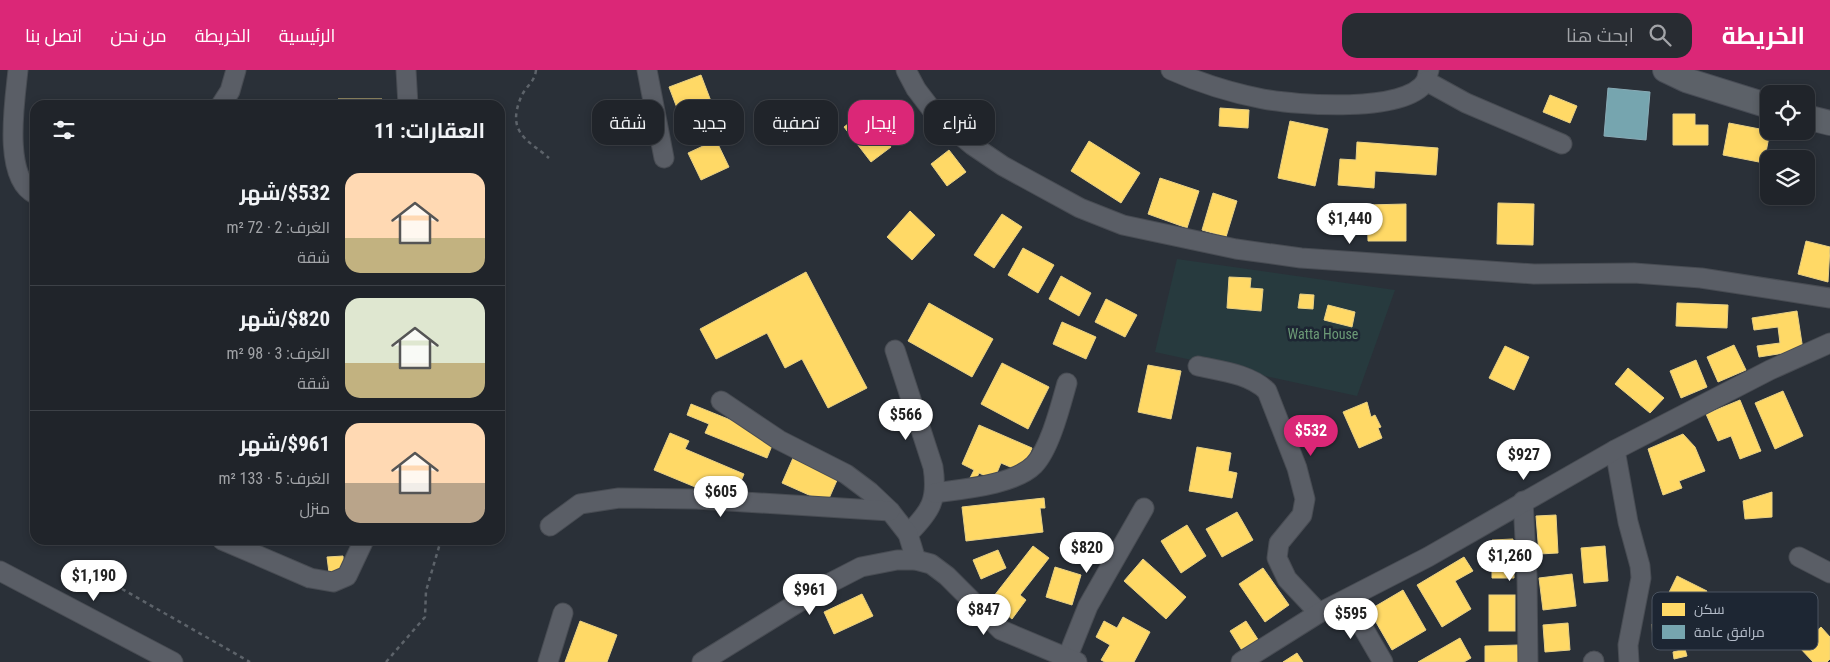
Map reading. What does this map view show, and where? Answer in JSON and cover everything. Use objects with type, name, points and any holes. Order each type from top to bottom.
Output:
[{"type":"main road","points":[[1672,72],[1713,89],[1760,103]]},
{"type":"main road","points":[[1815,119],[1830,123]]},
{"type":"street","points":[[18,70],[15,100],[14,152],[22,181],[30,191]]},
{"type":"street","points":[[224,100],[230,92],[236,70]]},
{"type":"street","points":[[406,70],[408,100]]},
{"type":"street","points":[[647,70],[664,158]]},
{"type":"street","points":[[906,70],[916,89],[935,114],[972,145],[1004,166],[1080,208],[1123,225],[1236,249],[1301,258],[1534,274],[1634,273],[1700,278],[1830,298]]},
{"type":"street","points":[[1171,70],[1232,92],[1295,104],[1366,105],[1404,96],[1419,88],[1427,76],[1466,103],[1562,144]]},
{"type":"street","points":[[1241,662],[1319,613],[1347,600],[1614,450],[1770,370],[1830,343]]},
{"type":"street","points":[[895,350],[933,467],[935,493],[927,515],[908,534]]},
{"type":"street","points":[[1198,366],[1250,380],[1260,384],[1267,391],[1297,468],[1305,499],[1302,515],[1279,543],[1277,558],[1287,579],[1319,613]]},
{"type":"street","points":[[935,493],[998,482],[1018,475],[1034,465],[1050,436],[1067,383]]},
{"type":"street","points":[[721,401],[779,440],[846,474],[890,511],[908,534],[916,560]]},
{"type":"street","points":[[1614,450],[1628,522],[1640,566],[1640,578],[1628,645],[1629,662]]},
{"type":"street","points":[[550,526],[580,504],[619,498],[696,499],[890,511]]},
{"type":"street","points":[[1523,501],[1527,576],[1528,662]]},
{"type":"street","points":[[702,662],[828,584],[861,567],[898,560],[916,560],[931,564],[947,576],[1001,630],[1073,659],[1088,606],[1144,508]]},
{"type":"street","points":[[238,545],[310,578],[333,582],[347,576],[362,545]]},
{"type":"street","points":[[1799,557],[1830,573]]},
{"type":"street","points":[[0,570],[173,662]]},
{"type":"street","points":[[1347,600],[1383,662]]},
{"type":"street","points":[[548,662],[563,613]]},
{"type":"path","points":[[536,70],[535,77],[521,97],[517,115],[518,132],[530,146],[549,158]]},
{"type":"path","points":[[386,662],[425,617],[426,591],[440,545]]},
{"type":"path","points":[[114,585],[250,662]]},
{"type":"green space","name":"Watta House","points":[[1177,259],[1395,290],[1357,396],[1155,352]]},
{"type":"building: سكن","points":[[701,75],[711,100],[674,100],[669,87]]},
{"type":"building: سكن","points":[[1550,95],[1577,106],[1570,123],[1543,112]]},
{"type":"building: سكن","points":[[338,99],[382,99],[382,100]]},
{"type":"building: سكن","points":[[1220,108],[1249,110],[1248,128],[1219,126]]},
{"type":"building: سكن","points":[[1673,114],[1695,114],[1695,125],[1708,125],[1708,145],[1673,145]]},
{"type":"building: سكن","points":[[1290,121],[1328,129],[1315,186],[1278,178]]},
{"type":"building: سكن","points":[[1729,123],[1760,129],[1760,140],[1768,140],[1766,150],[1760,150],[1760,162],[1723,155]]},
{"type":"building: سكن","points":[[848,124],[848,132],[844,127]]},
{"type":"building: سكن","points":[[1089,141],[1140,173],[1121,203],[1071,171]]},
{"type":"building: سكن","points":[[1357,142],[1438,148],[1436,175],[1375,171],[1374,188],[1338,185],[1340,159],[1356,160]]},
{"type":"building: سكن","points":[[705,145],[718,145],[729,167],[701,180],[688,153]]},
{"type":"building: سكن","points":[[858,145],[890,145],[891,147],[871,162]]},
{"type":"building: سكن","points":[[949,150],[966,172],[947,186],[931,164]]},
{"type":"building: سكن","points":[[1160,178],[1199,191],[1187,228],[1148,214]]},
{"type":"building: سكن","points":[[1213,193],[1237,201],[1226,237],[1202,230]]},
{"type":"building: سكن","points":[[1498,203],[1534,204],[1533,245],[1497,244]]},
{"type":"building: سكن","points":[[1406,204],[1406,241],[1368,241],[1367,205]]},
{"type":"building: سكن","points":[[910,211],[935,235],[912,260],[887,237]]},
{"type":"building: سكن","points":[[1002,214],[1022,227],[994,268],[974,255]]},
{"type":"building: سكن","points":[[1806,241],[1830,247],[1828,282],[1798,274]]},
{"type":"building: سكن","points":[[1023,248],[1054,265],[1038,293],[1008,275]]},
{"type":"building: سكن","points":[[806,272],[867,388],[828,408],[802,359],[785,368],[767,333],[716,359],[700,329]]},
{"type":"building: سكن","points":[[1061,276],[1091,293],[1079,316],[1049,299]]},
{"type":"building: سكن","points":[[1229,277],[1251,278],[1250,288],[1263,289],[1261,311],[1227,308]]},
{"type":"building: سكن","points":[[1300,294],[1314,295],[1313,309],[1298,308]]},
{"type":"building: سكن","points":[[1106,299],[1137,315],[1125,337],[1095,322]]},
{"type":"building: سكن","points":[[929,303],[993,339],[972,377],[908,341]]},
{"type":"building: سكن","points":[[1677,303],[1728,305],[1727,328],[1676,326]]},
{"type":"building: سكن","points":[[1328,305],[1355,312],[1352,327],[1324,320]]},
{"type":"building: سكن","points":[[1797,311],[1803,350],[1759,357],[1757,346],[1780,343],[1778,327],[1754,330],[1752,318]]},
{"type":"building: سكن","points":[[1062,322],[1096,337],[1086,359],[1053,344]]},
{"type":"building: سكن","points":[[1734,345],[1746,370],[1718,382],[1707,357]]},
{"type":"building: سكن","points":[[1505,346],[1529,357],[1514,390],[1489,378]]},
{"type":"building: سكن","points":[[1696,360],[1707,387],[1681,398],[1670,371]]},
{"type":"building: سكن","points":[[1002,363],[1049,387],[1028,429],[981,404]]},
{"type":"building: سكن","points":[[1148,365],[1181,371],[1171,419],[1138,412]]},
{"type":"building: سكن","points":[[1628,368],[1664,398],[1650,413],[1615,384]]},
{"type":"building: سكن","points":[[1783,391],[1803,436],[1775,449],[1755,403]]},
{"type":"building: سكن","points":[[1740,400],[1761,451],[1740,459],[1731,436],[1718,441],[1706,414]]},
{"type":"building: سكن","points":[[1367,402],[1371,417],[1375,415],[1381,427],[1378,428],[1382,438],[1359,448],[1343,412]]},
{"type":"building: سكن","points":[[691,404],[775,438],[767,458],[705,433],[709,424],[687,415]]},
{"type":"building: سكن","points":[[979,425],[1032,448],[1022,472],[1001,463],[994,480],[979,473],[975,482],[969,480],[974,470],[962,464]]},
{"type":"building: سكن","points":[[670,433],[689,441],[685,449],[744,474],[737,491],[722,485],[717,496],[654,470]]},
{"type":"building: سكن","points":[[1683,434],[1695,447],[1705,471],[1679,481],[1682,488],[1663,495],[1648,449]]},
{"type":"building: سكن","points":[[1197,447],[1231,453],[1228,471],[1237,473],[1232,498],[1189,491]]},
{"type":"building: سكن","points":[[793,458],[838,478],[827,503],[782,483]]},
{"type":"building: سكن","points":[[1772,492],[1772,517],[1745,519],[1743,501]]},
{"type":"building: سكن","points":[[1044,498],[1045,508],[1040,508],[1043,532],[966,541],[962,507]]},
{"type":"building: سكن","points":[[1237,512],[1253,540],[1222,557],[1206,529]]},
{"type":"building: سكن","points":[[1556,515],[1558,553],[1539,554],[1536,516]]},
{"type":"building: سكن","points":[[1187,525],[1206,556],[1181,573],[1161,541]]},
{"type":"building: سكن","points":[[1513,539],[1514,578],[1492,578],[1492,540]]},
{"type":"building: سكن","points":[[1033,546],[1049,558],[1020,595],[1026,600],[1012,619],[990,601]]},
{"type":"building: سكن","points":[[1605,546],[1608,581],[1584,583],[1581,548]]},
{"type":"building: سكن","points":[[998,550],[1006,568],[981,579],[973,560]]},
{"type":"building: سكن","points":[[343,556],[344,572],[329,573],[327,557]]},
{"type":"building: سكن","points":[[1464,557],[1473,571],[1455,581],[1471,609],[1442,627],[1417,585]]},
{"type":"building: سكن","points":[[1143,559],[1186,597],[1166,619],[1124,581]]},
{"type":"building: سكن","points":[[1055,567],[1081,575],[1072,605],[1046,597]]},
{"type":"building: سكن","points":[[1263,568],[1289,605],[1265,622],[1239,584]]},
{"type":"building: سكن","points":[[1572,574],[1576,606],[1543,610],[1539,578]]},
{"type":"building: سكن","points":[[1677,576],[1707,591],[1707,592],[1669,592]]},
{"type":"building: سكن","points":[[1403,590],[1426,630],[1392,650],[1369,610]]},
{"type":"building: سكن","points":[[862,594],[873,616],[834,634],[824,612]]},
{"type":"building: سكن","points":[[1489,595],[1515,595],[1515,631],[1489,631]]},
{"type":"building: سكن","points":[[1123,617],[1150,632],[1134,662],[1105,662],[1101,660],[1110,645],[1096,637],[1104,621],[1117,628]]},
{"type":"building: سكن","points":[[580,621],[617,635],[607,662],[565,662]]},
{"type":"building: سكن","points":[[1246,621],[1259,641],[1243,652],[1230,631]]},
{"type":"building: سكن","points":[[1568,623],[1570,650],[1545,652],[1543,625]]},
{"type":"building: سكن","points":[[1821,627],[1830,637],[1830,659],[1827,662],[1813,662],[1802,650],[1818,650],[1818,630]]},
{"type":"building: سكن","points":[[1460,638],[1471,658],[1464,662],[1418,662]]},
{"type":"building: سكن","points":[[1518,645],[1518,662],[1485,662],[1485,646]]},
{"type":"building: سكن","points":[[1685,650],[1687,656],[1674,659],[1673,652]]},
{"type":"building: سكن","points":[[1297,653],[1303,662],[1283,662]]},
{"type":"building: مرافق عامة","points":[[1608,88],[1650,92],[1646,140],[1604,136]]}]
